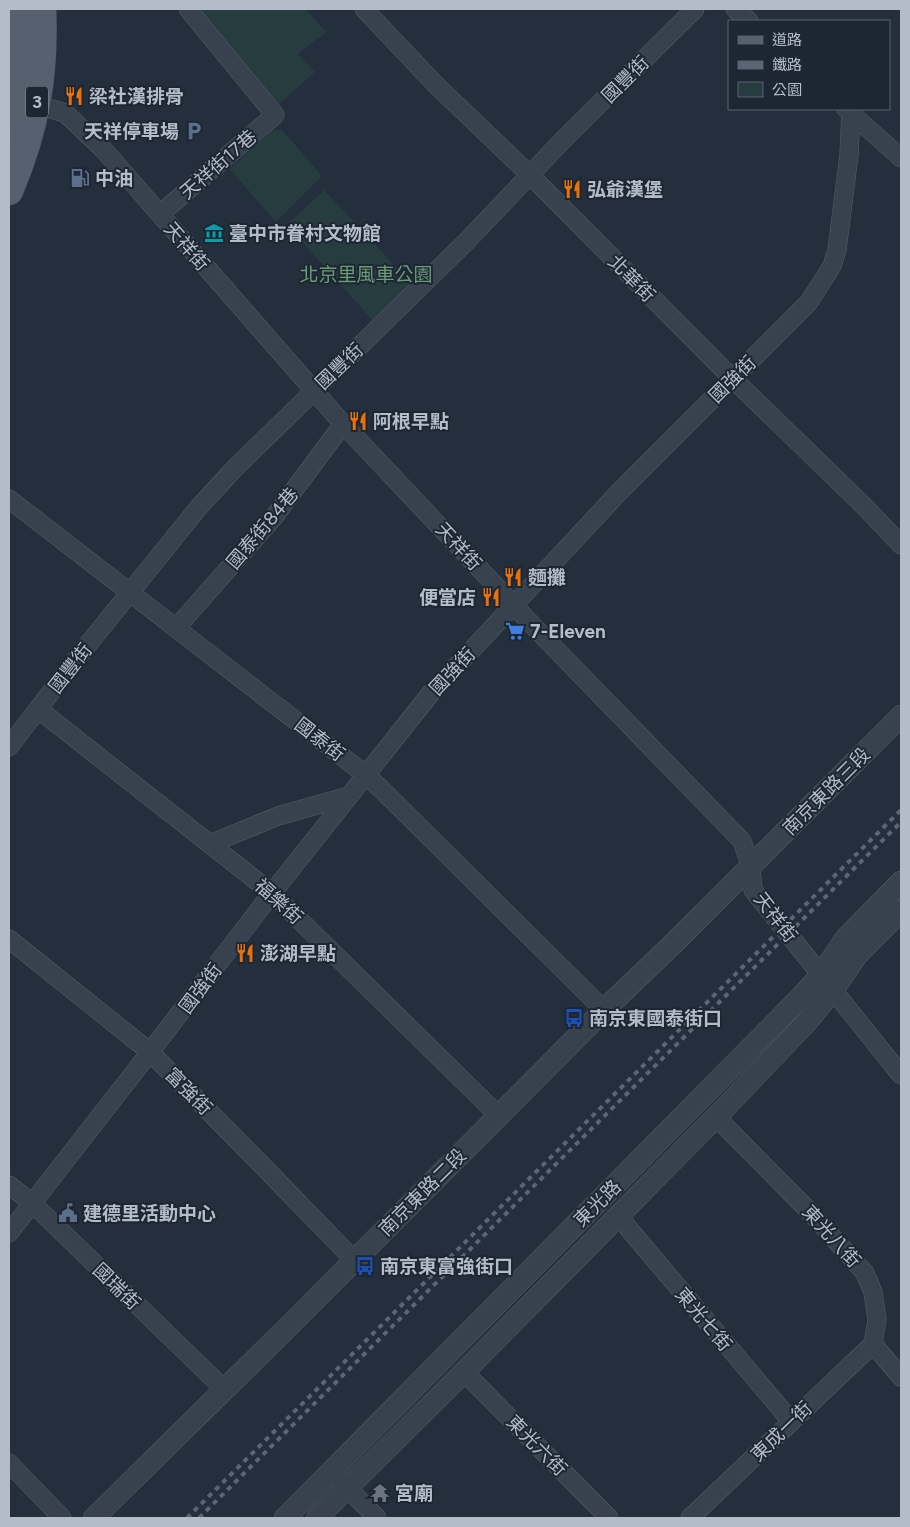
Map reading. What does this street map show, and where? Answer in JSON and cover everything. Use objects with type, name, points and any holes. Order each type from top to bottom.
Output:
[{"type":"main road","name":"3","points":[[9,191],[31,130],[22,58],[21,9]]},
{"type":"main road","name":"3","points":[[9,133],[41,81],[44,40],[42,9]]},
{"type":"street","name":"天祥街17巷","points":[[160,214],[275,115],[188,9]]},
{"type":"street","name":"北華街","points":[[364,9],[436,85],[530,175],[732,378],[866,507],[901,545]]},
{"type":"street","name":"國豐街","points":[[9,747],[199,507],[234,470],[465,243],[695,9]]},
{"type":"street","points":[[735,9],[748,20]]},
{"type":"street","name":"天祥街","points":[[27,102],[66,113],[105,151],[343,424],[514,606],[742,841],[751,866],[753,890],[901,1075]]},
{"type":"street","points":[[850,110],[901,158]]},
{"type":"street","name":"國強街","points":[[9,1233],[272,892],[431,693],[621,490],[809,302],[832,266],[837,250],[849,155],[850,110]]},
{"type":"street","name":"國泰街84巷","points":[[176,628],[274,517],[343,424]]},
{"type":"street","name":"國泰街","points":[[9,499],[366,775],[604,1010]]},
{"type":"street","name":"福樂街","points":[[38,709],[272,892],[498,1116]]},
{"type":"street","name":"南京東路三段","points":[[751,866],[901,716]]},
{"type":"street","points":[[210,844],[278,816],[349,796]]},
{"type":"street","name":"南京東路二段","points":[[94,1518],[751,866]]},
{"type":"street","name":"東光路","points":[[317,1518],[716,1117],[806,1023],[827,982],[846,938],[901,882]]},
{"type":"street","name":"東光路","points":[[284,1518],[794,1004],[827,982],[901,911]]},
{"type":"street","name":"富強街","points":[[9,939],[150,1052],[354,1260]]},
{"type":"street","name":"東光八街","points":[[716,1117],[808,1210],[865,1273],[873,1292],[877,1320],[873,1344]]},
{"type":"street","name":"國瑞街","points":[[9,1185],[32,1203],[224,1390]]},
{"type":"street","name":"東光七街","points":[[618,1216],[791,1421]]},
{"type":"street","points":[[873,1344],[901,1377]]},
{"type":"street","name":"東成一街","points":[[690,1518],[873,1344]]},
{"type":"street","name":"東光六街","points":[[464,1372],[609,1518]]},
{"type":"street","points":[[9,1463],[62,1518]]},
{"type":"street","points":[[331,1471],[377,1518]]},
{"type":"green space","points":[[199,9],[306,9],[326,32],[298,54],[315,72],[278,105]]},
{"type":"green space","points":[[272,130],[282,130],[322,176],[276,222],[230,169]]},
{"type":"green space","name":"北京里風車公園","points":[[324,190],[414,286],[375,323],[287,225]]},
{"type":"railway","points":[[187,1518],[901,810]]},
{"type":"railway","points":[[199,1518],[901,822]]},
{"type":"place","name":"梁社漢排骨","points":[[74,96]]},
{"type":"place","name":"天祥停車場","points":[[194,131]]},
{"type":"place","name":"中油","points":[[80,178]]},
{"type":"place","name":"弘爺漢堡","points":[[572,189]]},
{"type":"place","name":"臺中市眷村文物館","points":[[214,233]]},
{"type":"place","name":"阿根早點","points":[[358,421]]},
{"type":"place","name":"麵攤","points":[[513,577]]},
{"type":"place","name":"便當店","points":[[491,597]]},
{"type":"place","name":"7-Eleven","points":[[515,631]]},
{"type":"place","name":"澎湖早點","points":[[245,953]]},
{"type":"place","name":"南京東國泰街口","points":[[574,1018]]},
{"type":"place","name":"建德里活動中心","points":[[68,1213]]},
{"type":"place","name":"南京東富強街口","points":[[365,1266]]},
{"type":"place","name":"宮廟","points":[[380,1493]]}]
